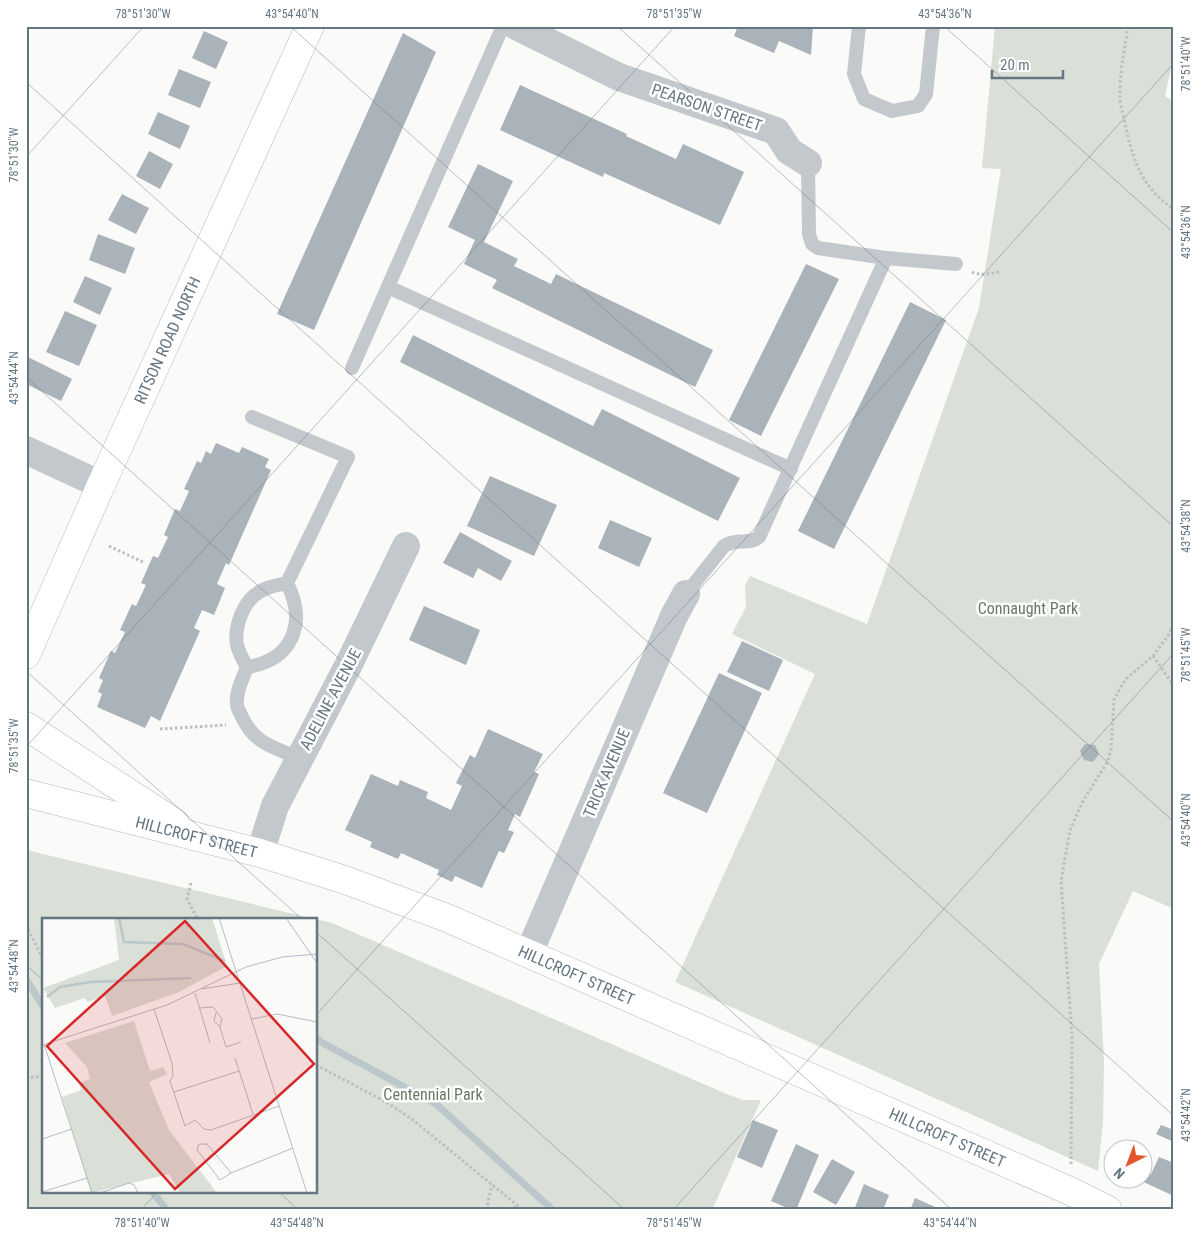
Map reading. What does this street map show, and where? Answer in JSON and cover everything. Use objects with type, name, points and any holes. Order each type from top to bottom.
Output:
[{"type":"street","name":"RITSON ROAD NORTH","points":[[26,655],[101,485],[310,26]]},
{"type":"street","name":"PEARSON STREET","points":[[516,26],[619,77],[776,131],[789,151],[808,163]]},
{"type":"street","points":[[26,450],[101,485]]},
{"type":"street","name":"ADELINE AVENUE","points":[[260,853],[275,806],[349,664],[406,546]]},
{"type":"street","name":"TRICK AVENUE","points":[[529,953],[670,625],[686,594]]},
{"type":"street","points":[[26,726],[172,822],[207,840]]},
{"type":"street","name":"HILLCROFT STREET","points":[[26,793],[260,853],[345,880],[447,918],[1061,1187],[1108,1210]]},
{"type":"lane","points":[[352,368],[503,26]]},
{"type":"lane","points":[[859,26],[854,74],[864,99],[892,111],[918,106],[926,94],[933,26]]},
{"type":"lane","name":"PEARSON STREET","points":[[808,163],[809,234],[812,244],[818,248],[886,258]]},
{"type":"lane","points":[[686,594],[724,546],[731,541],[750,542],[759,537],[886,258],[956,264]]},
{"type":"lane","points":[[388,287],[791,469]]},
{"type":"lane","points":[[247,667],[260,665],[280,655],[287,647],[292,635],[296,612],[287,583],[348,457],[252,416]]},
{"type":"lane","points":[[247,667],[240,655],[237,644],[238,623],[243,610],[258,592],[270,586],[287,583]]},
{"type":"lane","points":[[247,667],[239,688],[236,704],[245,724],[260,742],[299,758]]},
{"type":"path","points":[[1128,26],[1119,93],[1128,141],[1134,162],[1148,185],[1164,203],[1174,209]]},
{"type":"path","points":[[956,264],[976,274],[989,274],[1000,271]]},
{"type":"path","points":[[109,546],[146,563]]},
{"type":"path","points":[[1071,1169],[1072,1037],[1061,881],[1070,830],[1083,801],[1108,761],[1112,741],[1114,700],[1128,677],[1153,656],[1168,636],[1174,623]]},
{"type":"path","points":[[1153,656],[1174,686]]},
{"type":"path","points":[[160,730],[245,724]]},
{"type":"path","points":[[190,883],[188,899],[197,918]]},
{"type":"path","points":[[26,925],[42,957]]},
{"type":"path","points":[[318,1066],[371,1094],[413,1120],[523,1210]]},
{"type":"path","points":[[26,1078],[42,1076]]},
{"type":"path","points":[[486,1210],[492,1184]]},
{"type":"path","points":[[158,1194],[166,1210]]},
{"type":"path","points":[[509,1210],[519,1206]]},
{"type":"green space","name":"Connaught Park","points":[[995,26],[1174,26],[1174,55],[1165,96],[1174,102],[1174,909],[1133,891],[1099,964],[1104,1062],[1103,1122],[1098,1171],[675,982],[815,674],[732,634],[746,607],[745,585],[750,576],[867,624],[979,308],[1001,169],[982,168]]},
{"type":"green space","name":"Centennial Park","points":[[26,850],[311,918],[42,918],[42,1194],[318,1194],[318,920],[332,923],[729,1095],[743,1100],[761,1100],[712,1210],[26,1210]]},
{"type":"building","points":[[738,26],[813,26],[811,55],[779,41],[774,53],[734,36]]},
{"type":"building","points":[[204,31],[228,42],[216,69],[192,58]]},
{"type":"building","points":[[403,33],[436,52],[314,330],[277,314]]},
{"type":"building","points":[[179,69],[211,82],[200,108],[168,95]]},
{"type":"building","points":[[520,85],[627,134],[626,136],[676,159],[683,144],[744,172],[720,225],[604,173],[603,177],[500,130]]},
{"type":"building","points":[[158,112],[190,126],[180,149],[148,134]]},
{"type":"building","points":[[149,151],[173,164],[160,189],[136,176]]},
{"type":"building","points":[[478,164],[513,181],[484,242],[518,259],[514,266],[551,284],[556,274],[713,350],[695,387],[492,288],[497,280],[464,264],[475,240],[448,227]]},
{"type":"building","points":[[122,194],[149,208],[136,234],[108,220]]},
{"type":"building","points":[[98,234],[135,248],[125,274],[89,260]]},
{"type":"building","points":[[806,264],[839,279],[761,436],[729,420]]},
{"type":"building","points":[[85,276],[112,288],[100,315],[73,302]]},
{"type":"building","points":[[910,302],[946,320],[834,549],[798,531]]},
{"type":"building","points":[[65,311],[97,325],[79,366],[46,352]]},
{"type":"building","points":[[413,335],[593,426],[602,409],[740,478],[718,521],[400,362]]},
{"type":"building","points":[[26,356],[72,379],[61,401],[26,384]]},
{"type":"building","points":[[216,443],[239,453],[242,447],[269,459],[265,467],[271,470],[229,565],[226,563],[217,584],[225,588],[214,615],[202,610],[194,628],[200,631],[160,721],[151,716],[145,728],[97,707],[102,694],[98,692],[103,680],[99,678],[111,651],[115,653],[125,632],[120,630],[132,604],[136,606],[146,585],[141,583],[153,556],[158,558],[168,537],[164,535],[175,509],[180,511],[189,491],[184,489],[197,461],[201,463],[206,451],[211,454]]},
{"type":"building","points":[[490,476],[557,505],[534,556],[467,526]]},
{"type":"building","points":[[610,520],[652,538],[639,567],[598,548]]},
{"type":"building","points":[[460,532],[512,561],[501,581],[478,568],[473,578],[443,563]]},
{"type":"building","points":[[424,606],[480,630],[466,665],[409,640]]},
{"type":"building","points":[[742,641],[783,660],[769,691],[727,672]]},
{"type":"building","points":[[719,673],[762,693],[707,813],[663,793]]},
{"type":"building","points":[[488,729],[543,754],[534,772],[539,774],[520,817],[515,814],[508,830],[514,832],[504,853],[499,851],[482,888],[455,876],[452,882],[437,875],[439,870],[401,853],[398,859],[370,847],[372,842],[345,830],[371,774],[398,786],[400,780],[428,792],[426,798],[451,810],[462,786],[456,783],[470,755],[475,758]]},
{"type":"building","points":[[1085,744],[1095,745],[1099,754],[1093,762],[1084,760],[1080,751]]},
{"type":"building","points":[[753,1120],[778,1130],[762,1168],[737,1157]]},
{"type":"building","points":[[1161,1125],[1174,1130],[1174,1142],[1156,1134]]},
{"type":"building","points":[[796,1144],[819,1155],[796,1210],[792,1210],[771,1201]]},
{"type":"building","points":[[1159,1157],[1174,1163],[1174,1196],[1152,1186],[1152,1172]]},
{"type":"building","points":[[832,1159],[855,1172],[836,1205],[813,1192]]},
{"type":"building","points":[[864,1184],[889,1195],[883,1210],[854,1210]]},
{"type":"building","points":[[915,1198],[942,1210],[910,1210]]},
{"type":"waterway","points":[[26,979],[42,1005]]},
{"type":"waterway","points":[[318,1039],[436,1104],[553,1210]]},
{"type":"waterway","points":[[154,1194],[167,1210]]}]
